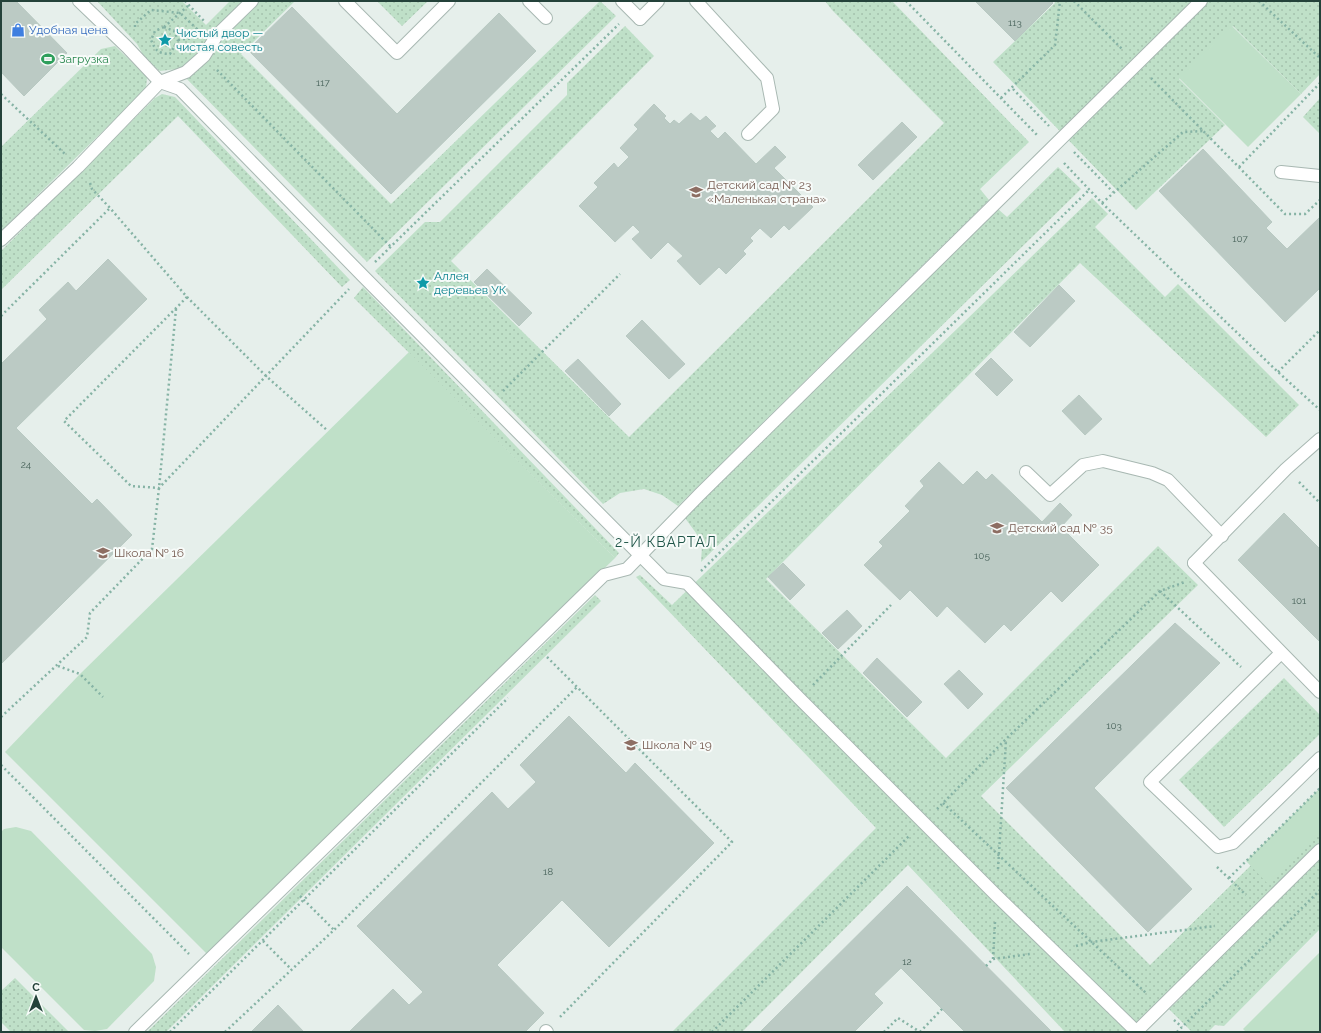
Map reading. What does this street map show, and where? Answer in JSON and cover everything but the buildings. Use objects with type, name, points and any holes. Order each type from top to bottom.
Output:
[{"type":"street","points":[[80,1],[160,82],[180,89],[362,275],[664,579],[687,583],[799,698],[1008,907],[1137,1032],[1320,850]]},
{"type":"street","points":[[1,240],[78,167],[160,82],[186,72],[204,56],[217,35],[252,1]]},
{"type":"street","points":[[345,1],[397,53],[449,1]]},
{"type":"street","points":[[529,1],[546,18]]},
{"type":"street","points":[[625,4],[640,19],[658,1]]},
{"type":"street","points":[[696,1],[767,78],[773,109],[748,134]]},
{"type":"street","points":[[135,1032],[604,574],[626,569],[700,494],[1201,1]]},
{"type":"street","points":[[1282,172],[1320,176]]},
{"type":"street","points":[[1320,439],[1286,469],[1194,564],[1320,692]]},
{"type":"street","points":[[1026,472],[1050,495],[1083,465],[1103,461],[1152,473],[1168,480],[1222,536]]},
{"type":"street","points":[[1282,653],[1150,782],[1218,847],[1233,843],[1320,758]]},
{"type":"path","points":[[185,1],[217,35]]},
{"type":"path","points":[[906,1],[1002,98],[1089,190],[1278,372],[1320,410]]},
{"type":"path","points":[[1002,98],[1013,89],[1055,45],[1060,1]]},
{"type":"path","points":[[1074,1],[1285,214],[1305,214],[1320,200]]},
{"type":"path","points":[[1259,1],[1320,58]]},
{"type":"path","points":[[159,488],[362,275],[621,21],[625,4]]},
{"type":"path","points":[[164,27],[174,31],[178,40],[170,54],[161,53],[155,50],[151,40],[155,31],[164,27],[189,5]]},
{"type":"path","points":[[134,32],[135,24],[151,10],[180,13],[197,30],[197,38],[204,56],[391,247]]},
{"type":"path","points":[[1239,167],[1320,83]]},
{"type":"path","points":[[1,94],[87,174],[92,189],[187,297],[266,376],[328,431]]},
{"type":"path","points":[[1102,202],[1183,132],[1203,131]]},
{"type":"path","points":[[687,583],[1089,190]]},
{"type":"path","points":[[1,316],[110,208]]},
{"type":"path","points":[[490,404],[545,351],[620,274]]},
{"type":"path","points":[[159,488],[131,486],[64,421],[187,297]]},
{"type":"path","points":[[1,717],[58,666],[87,637],[90,613],[152,549],[176,309]]},
{"type":"path","points":[[1278,372],[1320,330]]},
{"type":"path","points":[[1286,469],[1320,504]]},
{"type":"path","points":[[712,1032],[1006,739],[1160,591],[1192,580]]},
{"type":"path","points":[[799,698],[891,605]]},
{"type":"path","points":[[533,643],[732,842],[546,1032]]},
{"type":"path","points":[[548,658],[554,653]]},
{"type":"path","points":[[58,666],[80,674],[103,697]]},
{"type":"path","points":[[226,1032],[334,930],[577,687]]},
{"type":"path","points":[[170,1032],[509,698]]},
{"type":"path","points":[[999,856],[1006,739]]},
{"type":"path","points":[[1,765],[202,967]]},
{"type":"path","points":[[1228,878],[1320,788]]},
{"type":"path","points":[[943,803],[1182,1027]]},
{"type":"path","points":[[287,884],[334,930]]},
{"type":"path","points":[[1177,1032],[1320,890]]},
{"type":"path","points":[[1091,942],[1216,926]]},
{"type":"path","points":[[263,941],[291,970]]},
{"type":"path","points":[[986,966],[993,959]]},
{"type":"path","points":[[884,1032],[898,1018],[920,1032],[942,1009]]},
{"type":"green space","points":[[97,1],[182,1],[206,25],[230,1],[295,1],[241,54],[391,204],[600,1],[616,16],[367,262],[177,69],[160,71],[146,60],[137,44]]},
{"type":"green space","points":[[377,1],[428,1],[402,26]]},
{"type":"green space","points":[[825,1],[892,1],[1029,142],[980,189],[989,200],[678,506],[662,495],[644,489],[620,493],[603,504],[375,271],[425,222],[440,222],[567,95],[567,83],[625,26],[654,56],[451,261],[629,437],[944,123],[832,10]]},
{"type":"green space","points":[[1054,1],[1320,1],[1320,74],[1301,94],[1233,26],[1179,79],[1225,125],[1136,210],[993,62],[1055,3]]},
{"type":"green space","points":[[1232,26],[1301,94],[1248,147],[1179,78]]},
{"type":"green space","points":[[115,46],[147,77],[146,89],[1,231],[1,147],[101,49]]},
{"type":"green space","points":[[162,94],[175,97],[350,280],[342,287],[178,116],[1,290],[1,251],[155,98]]},
{"type":"green space","points":[[1320,98],[1320,134],[1303,117]]},
{"type":"green space","points":[[1058,167],[1081,189],[701,562],[702,546],[696,533],[685,518],[998,209],[1007,217]]},
{"type":"green space","points":[[1092,198],[1108,214],[1095,227],[1165,297],[1178,284],[1299,405],[1266,437],[1080,263],[766,579],[946,758],[1158,546],[1198,585],[981,796],[1150,965],[1320,797],[1320,929],[1224,1026],[1215,1025],[1208,1032],[1192,1032],[1169,1009],[1182,997],[1173,987],[1127,1032],[1065,1032],[908,865],[742,1032],[672,1032],[876,828],[636,577],[640,575],[672,605]]},
{"type":"green space","points":[[363,287],[619,553],[615,558],[354,298]]},
{"type":"green space","points":[[409,352],[615,558],[208,955],[5,752],[80,674]]},
{"type":"green space","points":[[595,595],[601,601],[166,1032],[147,1032]]},
{"type":"green space","points":[[1284,678],[1320,715],[1320,734],[1224,827],[1179,780]]},
{"type":"green space","points":[[1320,788],[1320,832],[1267,883],[1246,861]]},
{"type":"green space","points":[[16,827],[31,831],[152,954],[156,967],[154,981],[107,1029],[95,1031],[84,1030],[1,947],[1,832],[4,829]]},
{"type":"green space","points":[[1320,952],[1320,1032],[1246,1032],[1243,1029]]},
{"type":"green space","points":[[15,978],[69,1032],[11,1032],[1,1022],[1,991]]},
{"type":"place","name":"Удобная цена","points":[[18,30]]},
{"type":"place","name":"Чистый двор — чистая совесть","points":[[165,40]]},
{"type":"place","name":"Загрузка","points":[[48,59]]},
{"type":"place","name":"Детский сад № 23 «Маленькая страна»","points":[[696,192]]},
{"type":"place","name":"Аллея деревьев УК","points":[[423,283]]},
{"type":"place","name":"Детский сад № 35","points":[[997,528]]},
{"type":"place","name":"Школа № 16","points":[[103,553]]},
{"type":"place","name":"Школа № 19","points":[[631,745]]},
{"type":"district","name":"2-Й КВАРТАЛ","points":[[666,542]]}]
